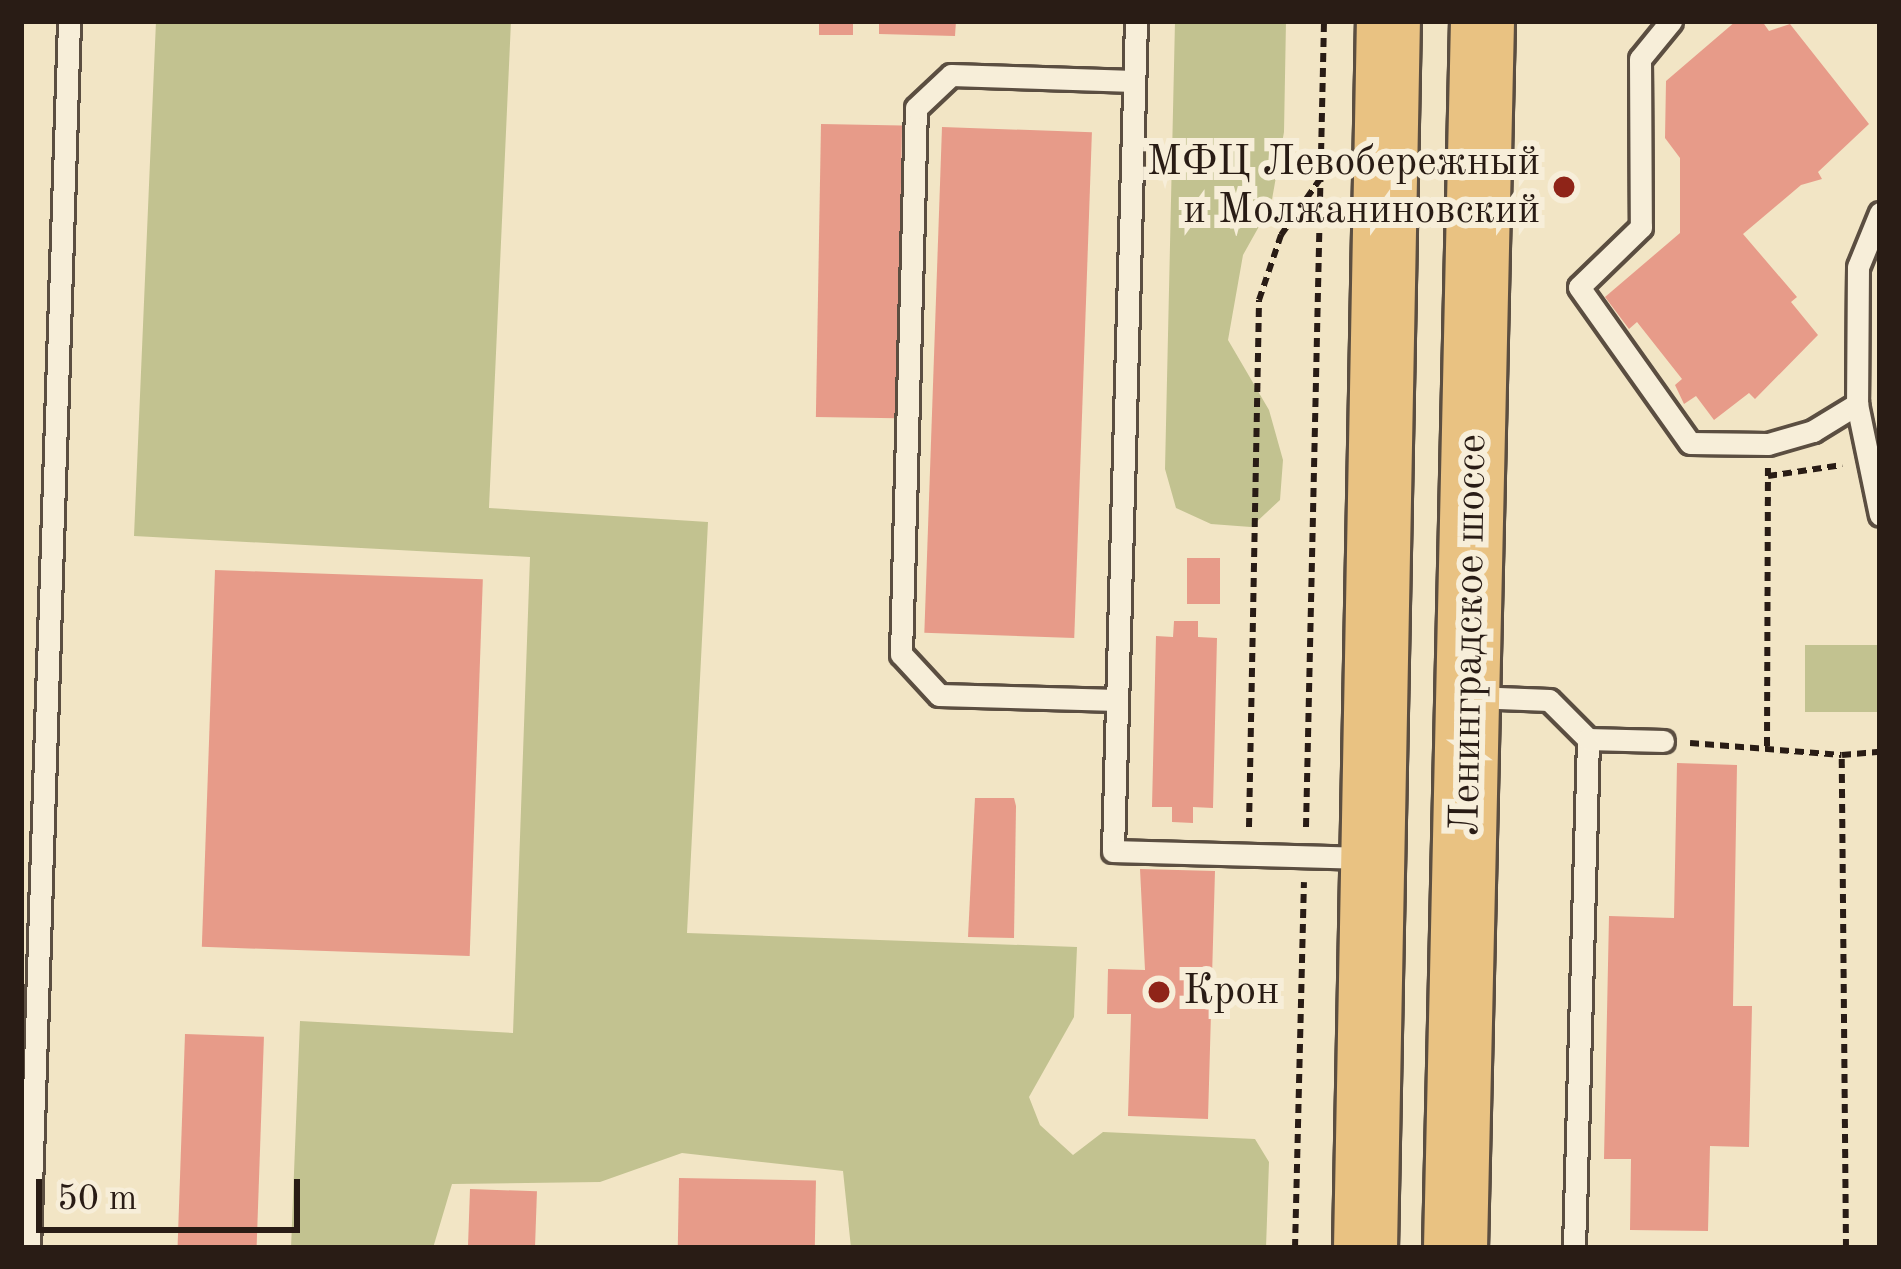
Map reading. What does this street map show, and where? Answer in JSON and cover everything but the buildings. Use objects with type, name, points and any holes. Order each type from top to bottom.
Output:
[{"type":"main road","points":[[1364,1248],[1388,21]]},
{"type":"main road","name":"Ленинградское шоссе","points":[[1454,1248],[1482,21]]},
{"type":"lane","points":[[29,1248],[69,21]]},
{"type":"lane","points":[[1136,21],[1113,851],[1372,858]]},
{"type":"lane","points":[[1671,21],[1640,59],[1641,227],[1579,287],[1690,443],[1768,444],[1814,431],[1857,404]]},
{"type":"lane","points":[[1117,700],[939,694],[901,654],[916,108],[951,75],[1134,81]]},
{"type":"lane","points":[[1880,213],[1858,267],[1857,404],[1865,461],[1880,515]]},
{"type":"lane","points":[[1469,696],[1549,700],[1588,740],[1663,740]]},
{"type":"lane","points":[[1574,1248],[1588,740]]},
{"type":"path","points":[[1295,1248],[1324,21]]},
{"type":"path","points":[[1249,855],[1259,300],[1281,235],[1321,178]]},
{"type":"path","points":[[1767,746],[1768,444]]},
{"type":"path","points":[[1768,476],[1865,461]]},
{"type":"path","points":[[1700,744],[1842,755],[1880,752]]},
{"type":"path","points":[[1842,755],[1846,1248]]},
{"type":"green space","points":[[156,21],[511,21],[489,508],[708,522],[687,933],[1077,947],[1074,1017],[1029,1097],[1040,1125],[1073,1155],[1103,1132],[1255,1139],[1269,1162],[1266,1248],[851,1248],[843,1171],[682,1153],[600,1182],[452,1184],[433,1248],[291,1248],[300,1021],[513,1033],[530,557],[134,536]]},
{"type":"green space","points":[[1175,21],[1286,21],[1284,132],[1271,205],[1243,255],[1228,340],[1269,410],[1283,460],[1280,500],[1251,527],[1211,524],[1176,508],[1165,469]]},
{"type":"green space","points":[[1805,645],[1880,645],[1880,712],[1805,712]]},
{"type":"place","name":"МФЦ Левобережный и Молжаниновский","points":[[1564,187]]},
{"type":"place","name":"Крон","points":[[1159,992]]}]
